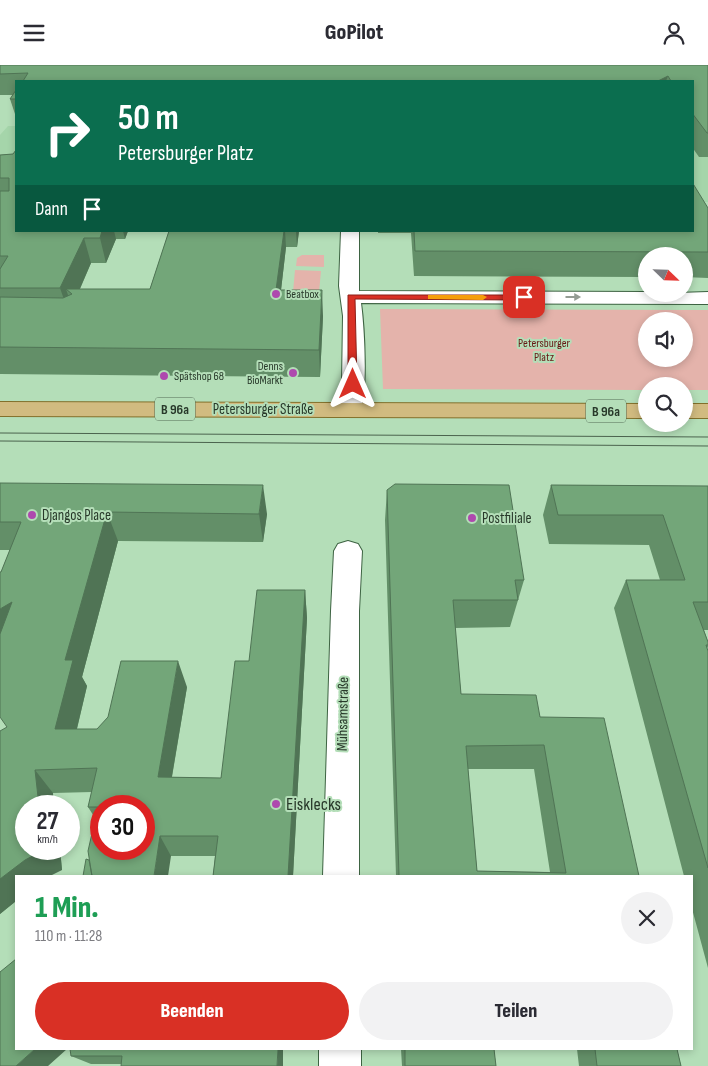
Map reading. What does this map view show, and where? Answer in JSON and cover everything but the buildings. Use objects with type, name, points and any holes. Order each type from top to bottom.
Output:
[{"type":"main road","name":"Petersburger Straße","points":[[0,409],[638,411]]},
{"type":"main road","points":[[693,411],[708,411]]},
{"type":"street","points":[[350,232],[349,286],[353,307],[353,384],[350,410]]},
{"type":"street","points":[[351,297],[708,298]]},
{"type":"street","name":"Mühsamstraße","points":[[341,875],[344,611],[348,551]]},
{"type":"street","points":[[340,1050],[340,1066]]},
{"type":"shaded area","points":[[8,126],[15,126],[15,171],[0,171],[0,135]]},
{"type":"shaded area","points":[[694,131],[708,131],[708,202],[694,202]]},
{"type":"green space","points":[[302,255],[324,255],[324,267],[296,266],[297,258]]},
{"type":"green space","points":[[295,270],[321,271],[319,292],[293,292]]},
{"type":"green space","name":"Petersburger Platz","points":[[380,309],[708,310],[708,390],[693,390],[693,377],[638,377],[638,390],[383,389]]},
{"type":"tram line","points":[[0,433],[708,437]]},
{"type":"tram line","points":[[0,441],[708,446]]},
{"type":"slow traffic","points":[[431,297],[483,297]]},
{"type":"place","name":"Beatbox","points":[[276,294]]},
{"type":"place","name":"Denns BioMarkt","points":[[293,373]]},
{"type":"place","name":"Spätshop 68","points":[[164,376]]},
{"type":"place","name":"Djangos Place","points":[[32,515]]},
{"type":"place","name":"Postfiliale","points":[[472,518]]},
{"type":"place","name":"Eisklecks","points":[[276,804]]},
{"type":"route","points":[[353,384],[353,307],[351,297],[524,297]]}]
